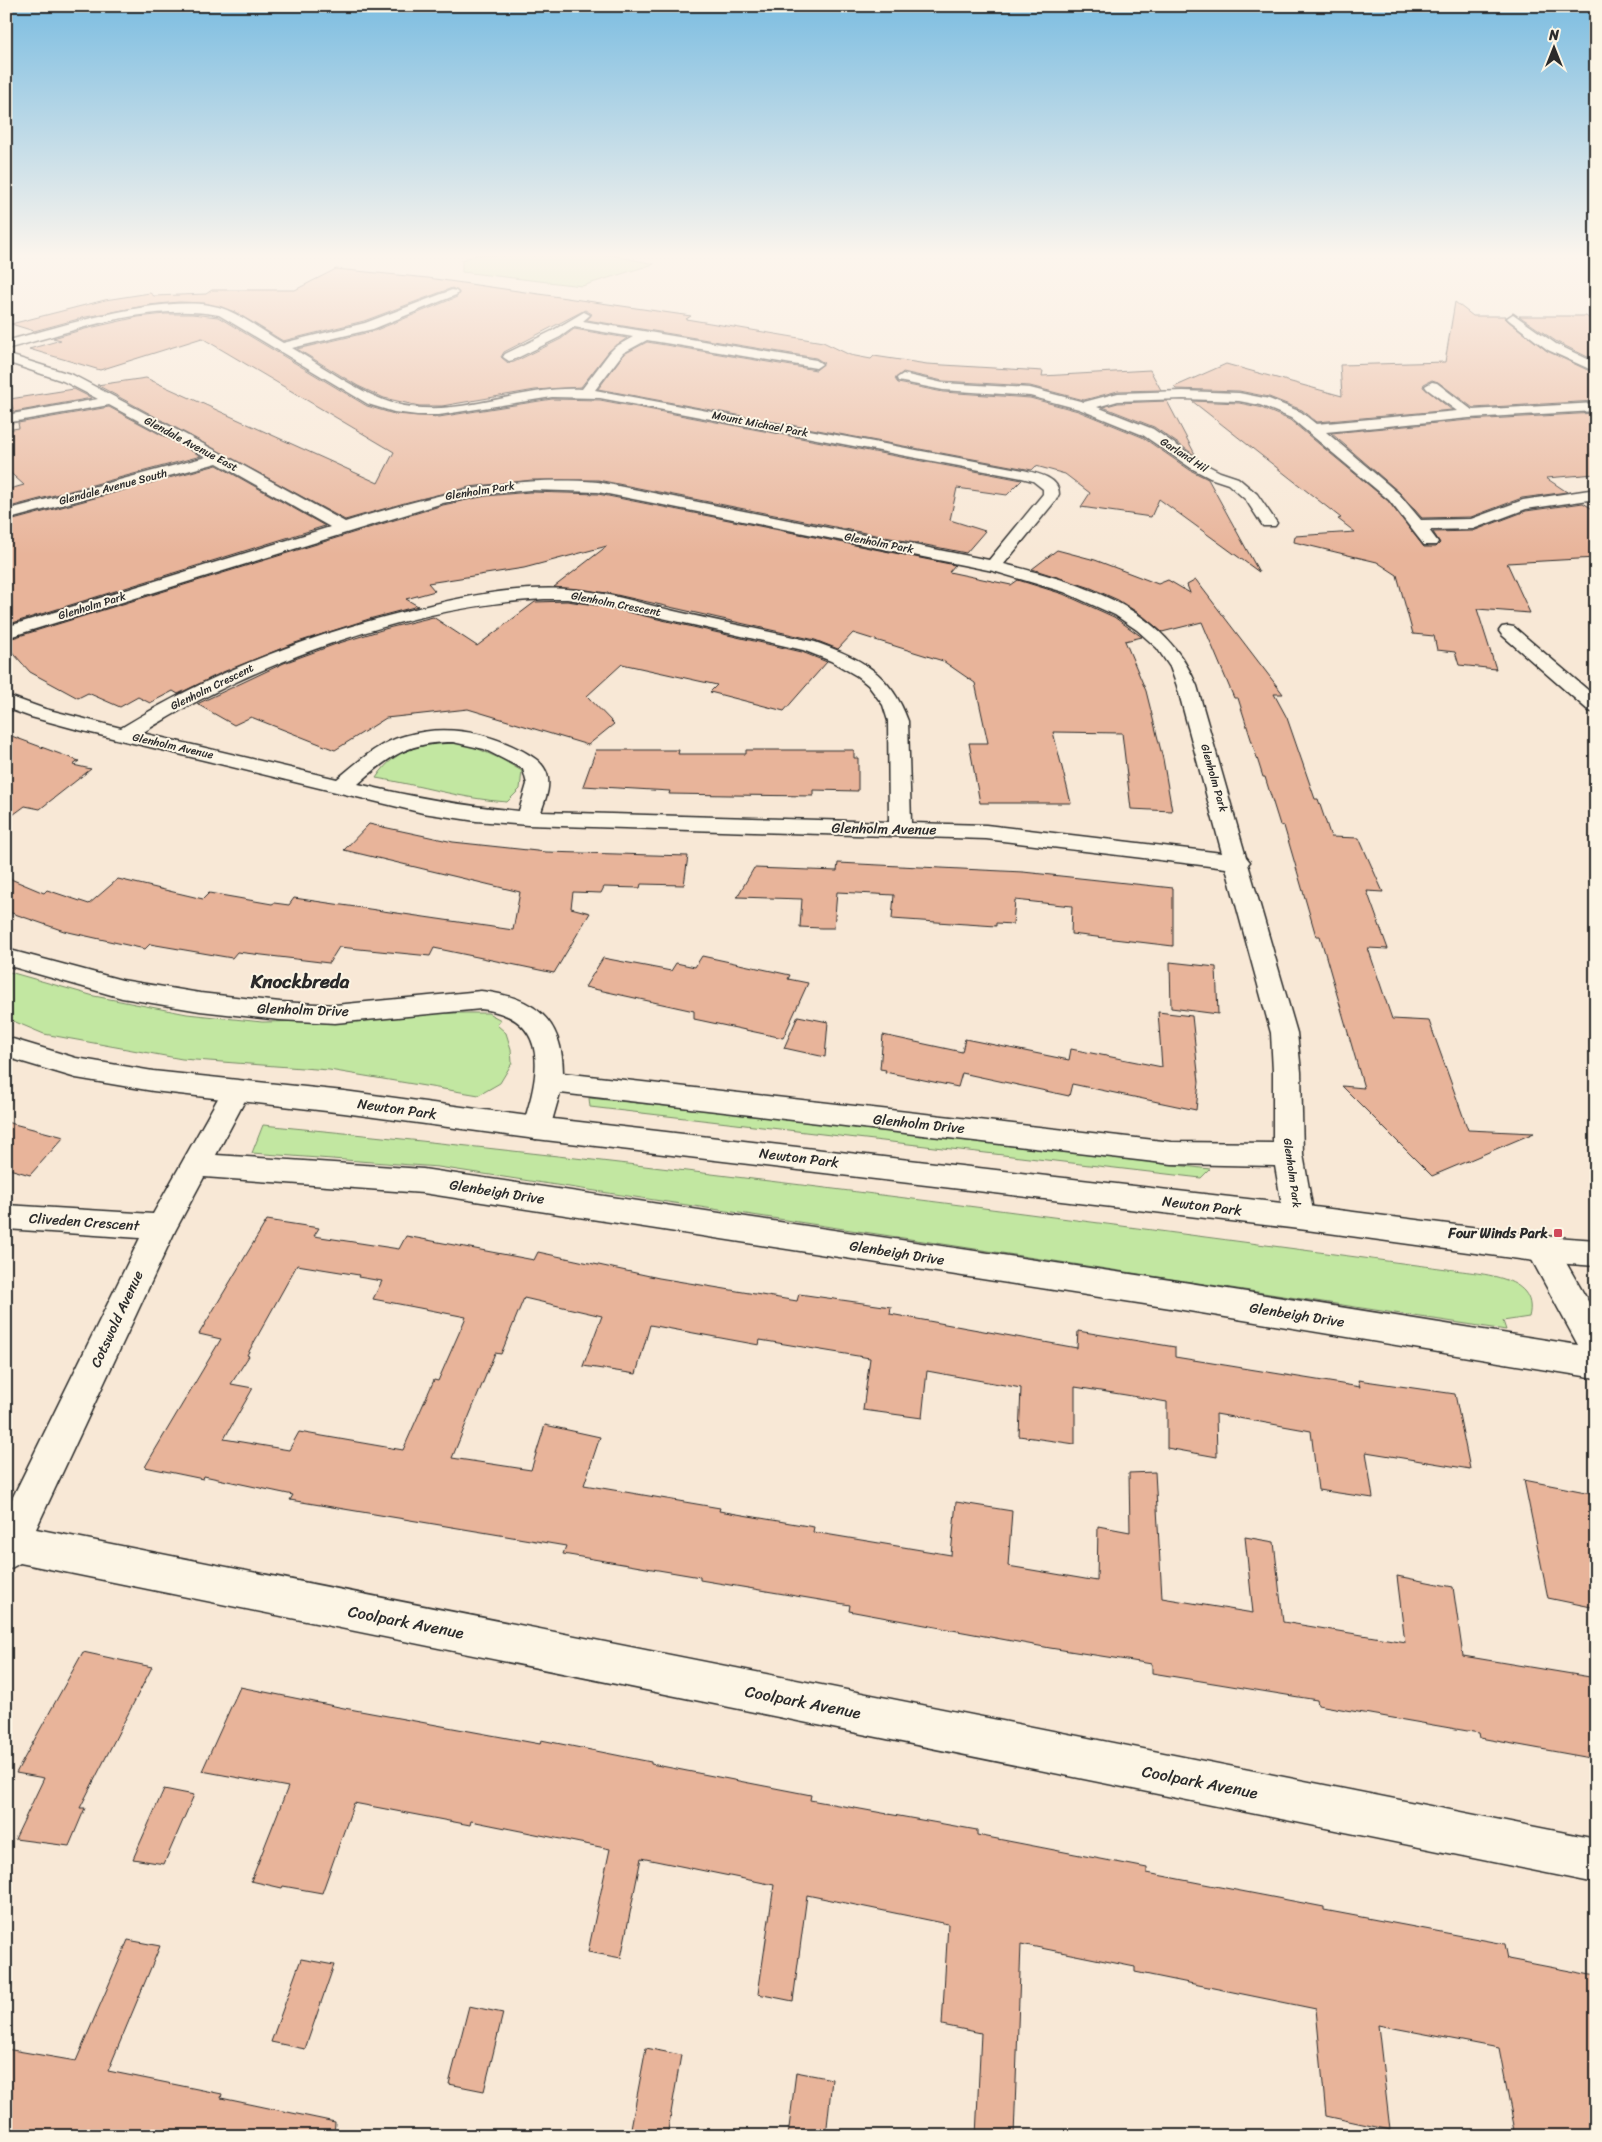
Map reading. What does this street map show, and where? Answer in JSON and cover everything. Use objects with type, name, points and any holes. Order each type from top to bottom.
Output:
[{"type":"street","name":"Mount Michael Park","points":[[294,355],[373,401],[409,411],[438,411],[552,393],[586,392],[1023,474],[1046,483],[1051,488],[1048,500],[993,566]]},
{"type":"street","points":[[509,357],[513,355]]},
{"type":"street","points":[[586,392],[614,355]]},
{"type":"street","points":[[761,355],[816,364]]},
{"type":"street","points":[[1569,355],[1596,368]]},
{"type":"street","name":"Glendale Avenue East","points":[[6,358],[68,378],[219,458],[344,528]]},
{"type":"street","points":[[24,376],[52,372]]},
{"type":"street","name":"Garland Hil","points":[[903,378],[917,383],[958,389],[1012,390],[1038,394],[1084,406],[1148,432],[1196,465],[1214,475],[1233,481],[1252,496],[1269,522]]},
{"type":"street","points":[[1418,385],[1452,384]]},
{"type":"street","points":[[1432,386],[1469,414]]},
{"type":"street","name":"Garland Hil","points":[[1084,406],[1118,397],[1183,395],[1239,397],[1264,402],[1296,415],[1314,429],[1394,497],[1430,542]]},
{"type":"street","points":[[6,419],[111,402]]},
{"type":"street","points":[[1314,429],[1469,414],[1596,407]]},
{"type":"street","name":"Glendale Avenue South","points":[[6,516],[219,458]]},
{"type":"street","name":"Glenholm Park","points":[[6,633],[420,504],[474,491],[528,484],[573,484],[598,487],[993,566],[1055,584],[1105,603],[1129,617],[1162,644],[1177,664],[1187,686],[1238,862],[1284,1033],[1287,1072],[1288,1154],[1299,1218]]},
{"type":"street","points":[[1417,525],[1473,524],[1523,504],[1596,494]]},
{"type":"street","name":"Glenholm Crescent","points":[[126,734],[180,701],[237,672],[316,642],[412,614],[478,601],[548,594],[587,596],[808,646],[832,654],[870,676],[884,691],[894,706],[898,721],[900,829]]},
{"type":"street","points":[[1508,631],[1596,707]]},
{"type":"street","name":"Glenholm Avenue","points":[[6,701],[38,713],[423,806],[476,814],[528,818],[986,832],[1238,862]]},
{"type":"street","points":[[342,786],[371,762],[392,749],[411,741],[437,737],[471,738],[492,744],[530,764],[536,773],[537,785],[528,818]]},
{"type":"street","name":"Glenholm Drive","points":[[6,957],[122,990],[280,1012],[336,1014],[480,1000],[504,1004],[522,1012],[536,1022],[546,1039],[550,1055],[550,1082],[536,1128]]},
{"type":"street","name":"Newton Park","points":[[6,1047],[76,1068],[153,1081],[344,1102],[536,1128],[1596,1253]]},
{"type":"street","name":"Glenholm Drive","points":[[550,1082],[1172,1153],[1219,1155],[1288,1154]]},
{"type":"street","name":"Cotswold Avenue","points":[[8,1547],[161,1227],[236,1091]]},
{"type":"street","name":"Glenbeigh Drive","points":[[196,1166],[422,1180],[1596,1362]]},
{"type":"street","name":"Cliveden Crescent","points":[[6,1217],[161,1227]]},
{"type":"street","points":[[1542,1248],[1596,1346]]},
{"type":"street","name":"Coolpark Avenue","points":[[8,1547],[1596,1861]]},
{"type":"green space","points":[[465,743],[501,759],[522,771],[520,789],[507,802],[457,795],[376,778],[385,766],[404,752],[426,745]]},
{"type":"green space","points":[[6,971],[94,996],[187,1014],[262,1022],[367,1020],[442,1013],[488,1013],[501,1020],[497,1025],[506,1033],[511,1049],[512,1063],[500,1083],[479,1095],[329,1070],[182,1059],[44,1034],[6,1018]]},
{"type":"green space","points":[[589,1098],[1210,1169],[1201,1178],[590,1107]]},
{"type":"green space","points":[[263,1125],[560,1156],[708,1174],[1489,1275],[1516,1284],[1525,1292],[1530,1303],[1529,1317],[1503,1321],[1506,1330],[438,1167],[252,1153]]},
{"type":"building","points":[[49,355],[148,355],[100,370]]},
{"type":"building","points":[[231,355],[282,355],[367,406],[394,414],[439,417],[552,399],[600,400],[1022,480],[1007,495],[957,488],[950,520],[985,531],[966,553],[598,480],[532,480],[469,487],[345,520],[97,385],[146,378],[378,483],[394,452]]},
{"type":"building","points":[[307,355],[502,355],[501,357],[508,363],[528,355],[606,355],[581,387],[535,390],[442,406],[419,406],[384,398],[358,386]]},
{"type":"building","points":[[623,355],[725,355],[816,370],[824,363],[816,358],[798,355],[850,355],[871,359],[874,356],[927,364],[1043,371],[1042,376],[1150,370],[1161,390],[1118,391],[1084,400],[1030,386],[943,381],[903,372],[895,379],[898,383],[943,392],[1030,398],[1078,411],[1142,437],[1190,470],[1208,479],[1259,572],[1159,499],[1151,517],[1081,507],[1090,493],[1065,474],[1036,466],[1032,470],[598,389]]},
{"type":"building","points":[[1446,355],[1555,355],[1596,374],[1596,401],[1473,408],[1438,382],[1432,380],[1424,384],[1423,387],[1452,410],[1317,422],[1302,410],[1269,397],[1239,391],[1176,389],[1174,387],[1226,364],[1342,396],[1340,365],[1445,362]]},
{"type":"building","points":[[1584,355],[1596,355],[1596,361]]},
{"type":"building","points":[[74,389],[92,398],[14,412],[10,399]]},
{"type":"building","points":[[1167,401],[1196,456],[1154,427],[1103,407],[1118,403]]},
{"type":"building","points":[[1192,401],[1239,403],[1259,407],[1290,420],[1388,501],[1424,547],[1436,547],[1440,543],[1433,532],[1473,531],[1526,511],[1583,503],[1596,511],[1596,558],[1507,563],[1530,613],[1477,609],[1496,669],[1459,665],[1455,652],[1437,650],[1434,636],[1413,634],[1397,575],[1377,562],[1294,542],[1295,536],[1355,532],[1338,519],[1341,518]]},
{"type":"building","points":[[109,407],[201,456],[6,508],[6,490],[24,485],[6,469],[6,430],[19,428],[18,423]]},
{"type":"building","points":[[1596,413],[1596,474],[1546,478],[1567,492],[1522,498],[1471,517],[1422,518],[1400,493],[1331,433],[1469,420]]},
{"type":"building","points":[[217,465],[325,526],[6,625],[6,522]]},
{"type":"building","points":[[530,492],[598,494],[955,565],[949,572],[1011,585],[1018,580],[1063,594],[1114,617],[1142,637],[1125,641],[1146,691],[1163,759],[1172,811],[1131,809],[1122,733],[1053,732],[1071,803],[980,803],[969,743],[988,743],[975,683],[943,661],[853,633],[838,649],[815,640],[608,593],[554,587],[607,546],[524,568],[428,583],[435,591],[406,599],[418,606],[369,619],[295,643],[223,672],[178,694],[173,691],[150,703],[138,697],[120,707],[88,693],[78,698],[30,672],[6,645],[6,640],[443,505],[486,496]]},
{"type":"building","points":[[1057,550],[1095,560],[1158,584],[1168,580],[1190,593],[1187,585],[1196,580],[1283,694],[1274,694],[1287,718],[1315,799],[1318,799],[1331,837],[1359,838],[1383,892],[1367,891],[1388,949],[1368,948],[1392,1019],[1429,1021],[1468,1130],[1534,1133],[1432,1176],[1342,1086],[1364,1088],[1320,936],[1316,936],[1284,826],[1280,825],[1238,698],[1234,698],[1202,622],[1162,632],[1143,616],[1118,600],[1091,588],[1032,569]]},
{"type":"building","points":[[567,601],[601,606],[802,652],[827,662],[784,711],[710,692],[717,685],[622,664],[587,696],[614,724],[588,745],[468,709],[386,718],[335,750],[251,717],[234,725],[197,704],[284,663],[388,628],[433,617],[477,646],[535,602]]},
{"type":"building","points":[[6,734],[79,761],[73,765],[91,769],[40,809],[25,806],[6,820]]},
{"type":"building","points":[[596,750],[679,750],[678,754],[746,754],[746,750],[854,750],[854,758],[858,758],[858,791],[813,790],[813,796],[669,794],[670,791],[583,786]]},
{"type":"building","points":[[369,824],[453,842],[546,852],[688,856],[684,885],[641,884],[640,888],[604,887],[601,893],[573,892],[571,908],[590,913],[554,973],[434,948],[430,956],[339,947],[329,963],[237,952],[232,958],[150,944],[145,949],[64,931],[6,911],[6,877],[44,893],[47,890],[89,904],[118,879],[203,899],[209,893],[272,904],[289,905],[294,898],[513,930],[520,892],[344,850]]},
{"type":"building","points":[[838,863],[1023,872],[1173,888],[1173,946],[1071,934],[1072,906],[1015,900],[1013,924],[996,923],[996,926],[892,919],[894,895],[837,892],[834,928],[821,928],[800,927],[802,899],[737,897],[754,868],[837,871]]},
{"type":"building","points":[[702,956],[790,975],[788,979],[808,983],[783,1038],[694,1019],[694,1011],[585,987],[603,958],[671,971],[676,963],[695,967]]},
{"type":"building","points":[[1170,962],[1216,967],[1218,1014],[1171,1008]]},
{"type":"building","points":[[1158,1012],[1192,1016],[1199,1082],[1196,1110],[1072,1084],[1069,1096],[962,1073],[958,1087],[885,1072],[886,1070],[880,1069],[883,1035],[962,1052],[965,1039],[1069,1060],[1071,1049],[1162,1067]]},
{"type":"building","points":[[798,1016],[828,1022],[825,1057],[784,1048]]},
{"type":"building","points":[[6,1122],[64,1137],[30,1175],[6,1168]]},
{"type":"building","points":[[267,1220],[319,1228],[314,1236],[399,1249],[406,1236],[534,1260],[538,1252],[659,1278],[797,1301],[799,1294],[891,1307],[890,1314],[1077,1348],[1078,1331],[1175,1347],[1175,1357],[1360,1387],[1358,1380],[1455,1394],[1470,1469],[1366,1452],[1373,1498],[1318,1490],[1311,1431],[1216,1414],[1217,1457],[1167,1448],[1167,1402],[1126,1395],[1075,1387],[1075,1444],[1019,1436],[1021,1388],[927,1371],[922,1418],[863,1410],[870,1358],[760,1340],[759,1345],[650,1325],[636,1374],[583,1366],[602,1316],[524,1298],[501,1354],[495,1353],[452,1458],[531,1470],[545,1425],[600,1437],[584,1485],[720,1508],[719,1511],[814,1527],[813,1532],[951,1555],[956,1502],[1012,1511],[1008,1566],[1097,1581],[1098,1526],[1130,1532],[1129,1473],[1155,1472],[1162,1598],[1253,1613],[1245,1537],[1274,1542],[1283,1622],[1405,1642],[1397,1576],[1453,1587],[1463,1656],[1596,1678],[1596,1759],[1480,1738],[1479,1733],[1318,1705],[1317,1700],[1152,1673],[1152,1664],[1050,1648],[849,1611],[850,1605],[700,1580],[700,1577],[563,1554],[566,1546],[290,1500],[293,1495],[204,1476],[203,1479],[145,1467],[221,1339],[199,1334]],"holes":[[[297,1265],[359,1275],[358,1277],[382,1281],[373,1299],[466,1317],[438,1381],[434,1380],[403,1450],[299,1432],[289,1450],[224,1439],[253,1388],[231,1384],[249,1356],[247,1355]]]},
{"type":"building","points":[[1524,1480],[1596,1494],[1596,1608],[1548,1598]]},
{"type":"building","points":[[83,1652],[152,1667],[80,1808],[85,1808],[69,1846],[15,1839],[44,1778],[16,1773]]},
{"type":"building","points":[[240,1687],[540,1744],[541,1740],[651,1762],[651,1764],[811,1795],[810,1800],[977,1830],[977,1835],[1147,1868],[1147,1873],[1324,1907],[1324,1910],[1505,1944],[1508,1959],[1596,1976],[1596,2136],[1516,2136],[1499,2048],[1378,2025],[1390,2130],[1326,2116],[1316,2009],[1135,1972],[1135,1967],[1021,1944],[1014,2136],[976,2136],[981,2033],[942,2025],[948,1924],[807,1895],[793,2001],[758,1994],[774,1885],[641,1858],[621,1958],[588,1952],[610,1849],[471,1821],[470,1825],[354,1803],[322,1893],[283,1886],[282,1888],[251,1881],[288,1787],[202,1771]]},
{"type":"building","points":[[164,1789],[194,1795],[164,1864],[133,1859]]},
{"type":"building","points":[[128,1940],[160,1946],[108,2071],[222,2094],[221,2098],[335,2122],[334,2136],[6,2136],[6,2049],[76,2061]]},
{"type":"building","points":[[301,1959],[334,1965],[305,2049],[271,2042]]},
{"type":"building","points":[[469,2006],[503,2013],[484,2091],[449,2084]]},
{"type":"building","points":[[646,2048],[681,2055],[667,2136],[631,2128]]},
{"type":"building","points":[[796,2072],[832,2079],[826,2136],[788,2136]]},
{"type":"place","name":"Four Winds Park","points":[[1558,1233]]},
{"type":"district","name":"Knockbreda","points":[[300,981]]}]
